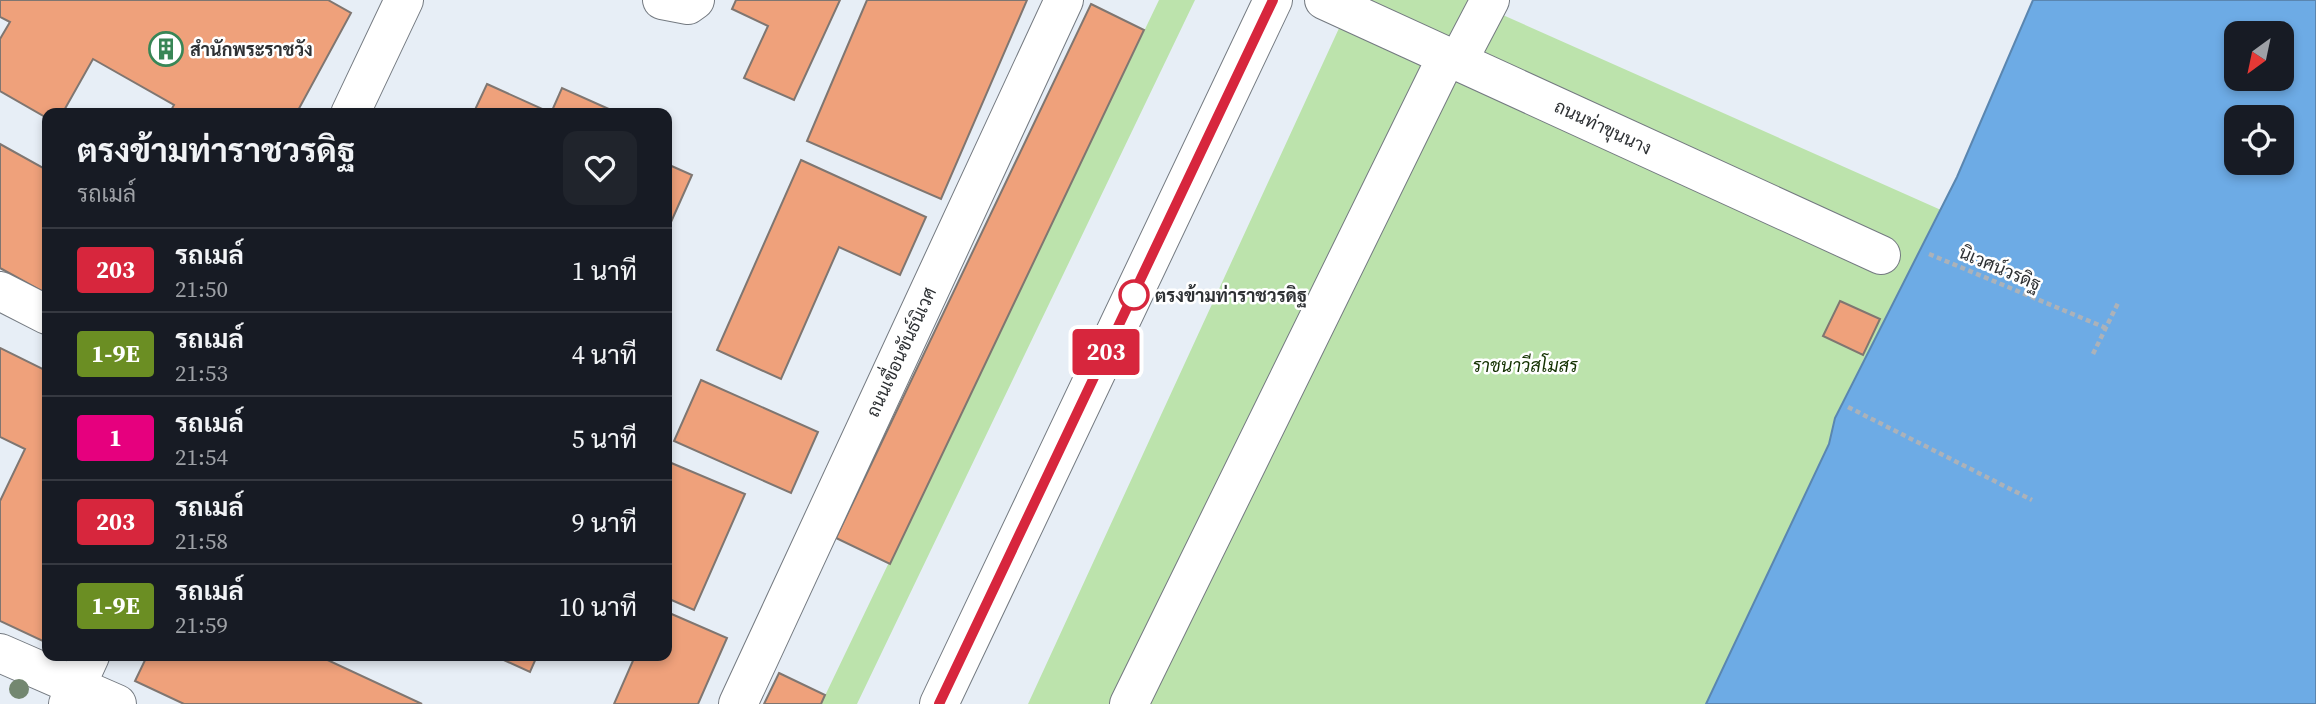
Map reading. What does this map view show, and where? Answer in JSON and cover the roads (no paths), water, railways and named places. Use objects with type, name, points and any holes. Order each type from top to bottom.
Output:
[{"type":"street","points":[[353,108],[404,0]]},
{"type":"street","points":[[662,0],[688,5],[695,0]]},
{"type":"street","name":"ถนนเขื่อนขันธ์นิเวศ","points":[[738,704],[1064,0]]},
{"type":"street","name":"ถนนท่าขุนนาง","points":[[1324,0],[1881,255]]},
{"type":"street","points":[[1129,704],[1452,59],[1490,0]]},
{"type":"street","points":[[939,704],[1260,4]]},
{"type":"street","points":[[0,291],[42,312]]},
{"type":"street","points":[[0,653],[78,682],[117,704]]},
{"type":"water","points":[[2033,0],[2316,0],[2316,704],[1706,704],[1829,444],[1835,418],[1957,177]]},
{"type":"place","name":"สำนักพระราชวัง","points":[[166,49]]},
{"type":"place","name":"ตรงข้ามท่าราชวรดิฐ","points":[[1134,295]]},
{"type":"park label","name":"ราชนาวีสโมสร","points":[[1525,365]]}]
